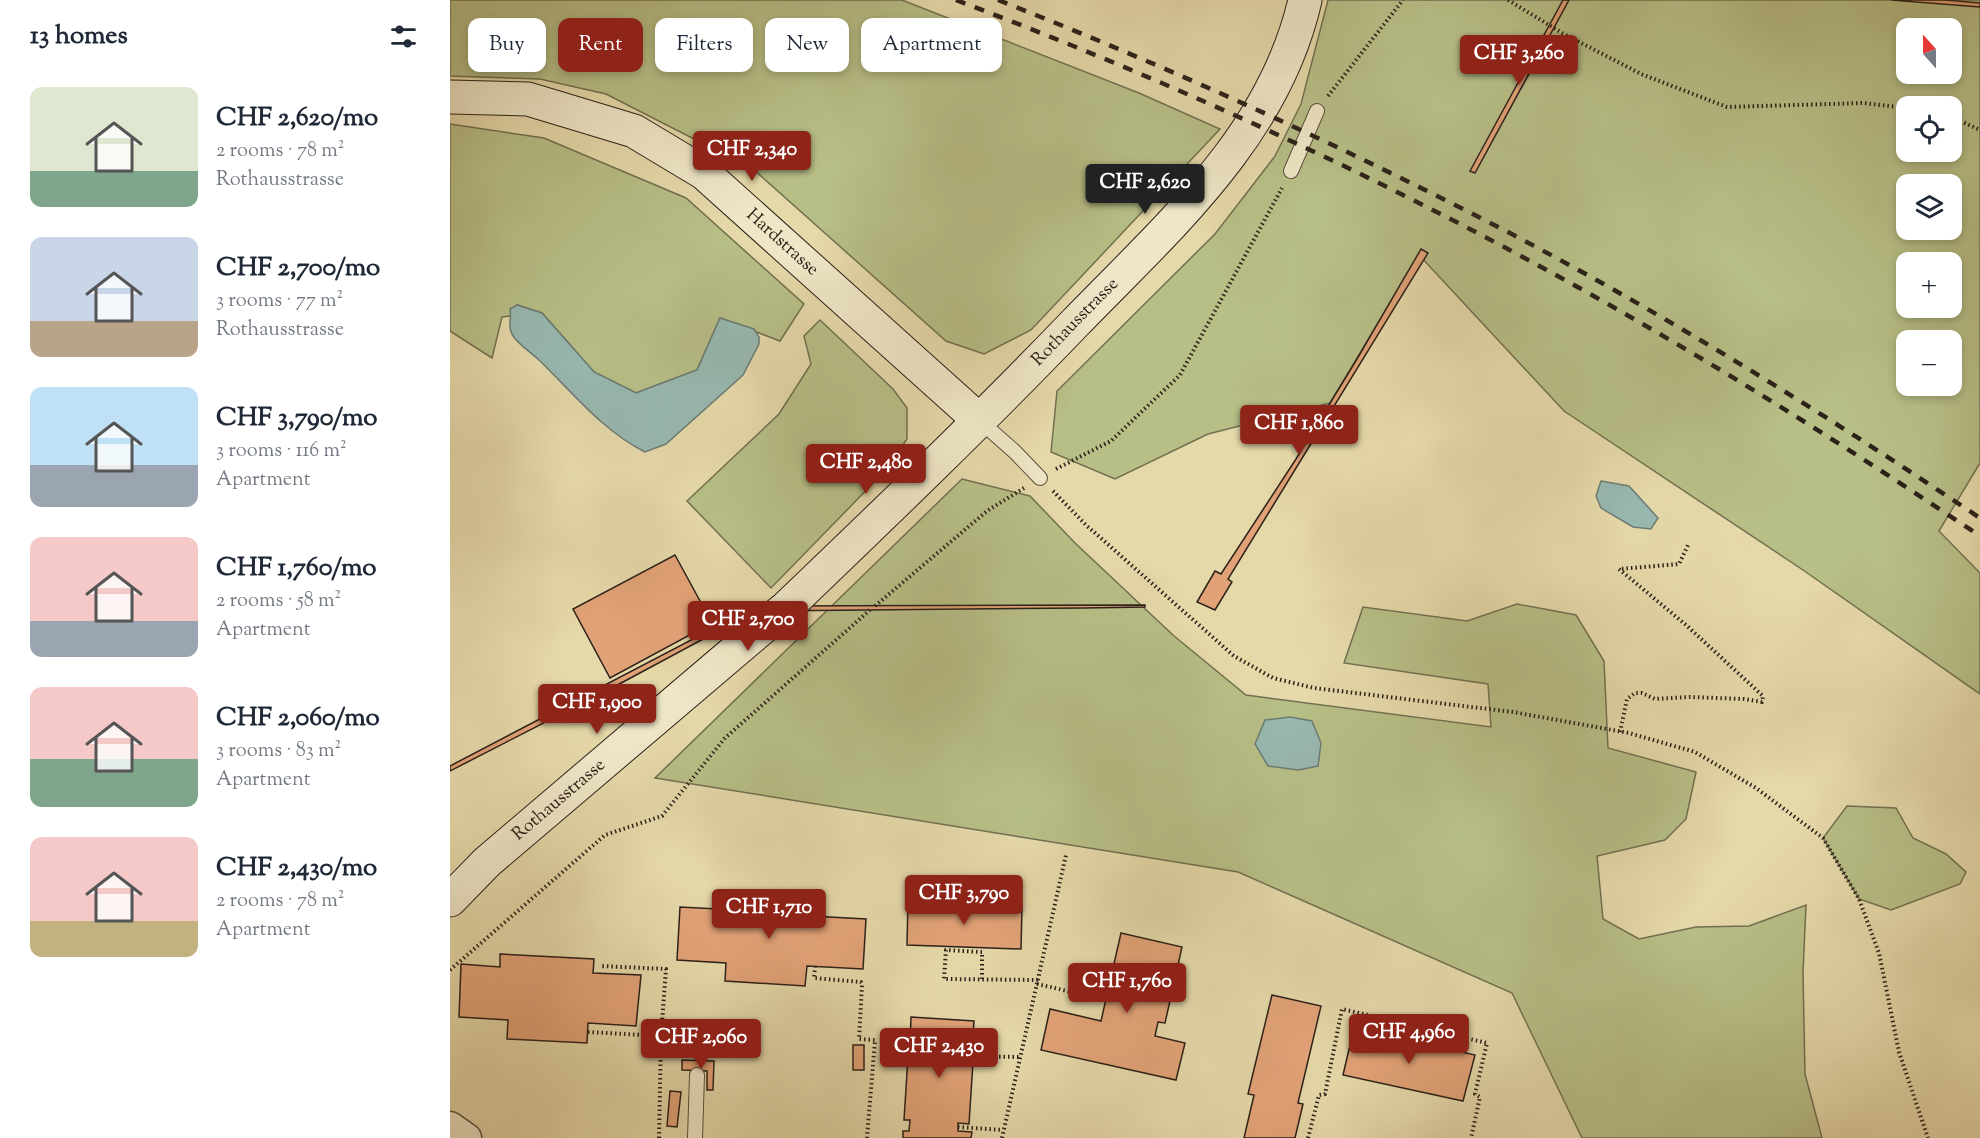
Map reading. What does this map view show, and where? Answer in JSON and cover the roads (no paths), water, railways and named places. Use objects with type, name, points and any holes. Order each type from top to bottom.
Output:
[{"type":"street","name":"Rothausstrasse","points":[[450,900],[487,862],[785,608],[980,421],[1205,189],[1248,132],[1273,86],[1299,25],[1305,0]]},
{"type":"street","name":"Hardstrasse","points":[[450,97],[528,99],[634,131],[704,173],[980,421]]},
{"type":"street","points":[[450,1126],[467,1138]]},
{"type":"lane","points":[[1291,171],[1317,111]]},
{"type":"lane","points":[[980,421],[1040,478]]},
{"type":"lane","points":[[695,1138],[697,1076]]},
{"type":"water","points":[[517,305],[542,313],[594,372],[636,393],[697,370],[720,318],[754,329],[759,337],[759,344],[743,375],[666,444],[645,452],[602,422],[515,339],[510,329],[510,309]]},
{"type":"water","points":[[1601,481],[1629,486],[1658,518],[1651,529],[1633,527],[1601,508],[1596,496]]},
{"type":"water","points":[[1290,717],[1312,721],[1321,743],[1318,766],[1298,770],[1268,766],[1255,744],[1265,720]]},
{"type":"railway","points":[[956,0],[1230,113],[1409,198],[1497,243],[1710,363],[1980,536]]},
{"type":"railway","points":[[998,0],[1169,70],[1281,121],[1516,236],[1652,311],[1785,391],[1980,518]]}]
